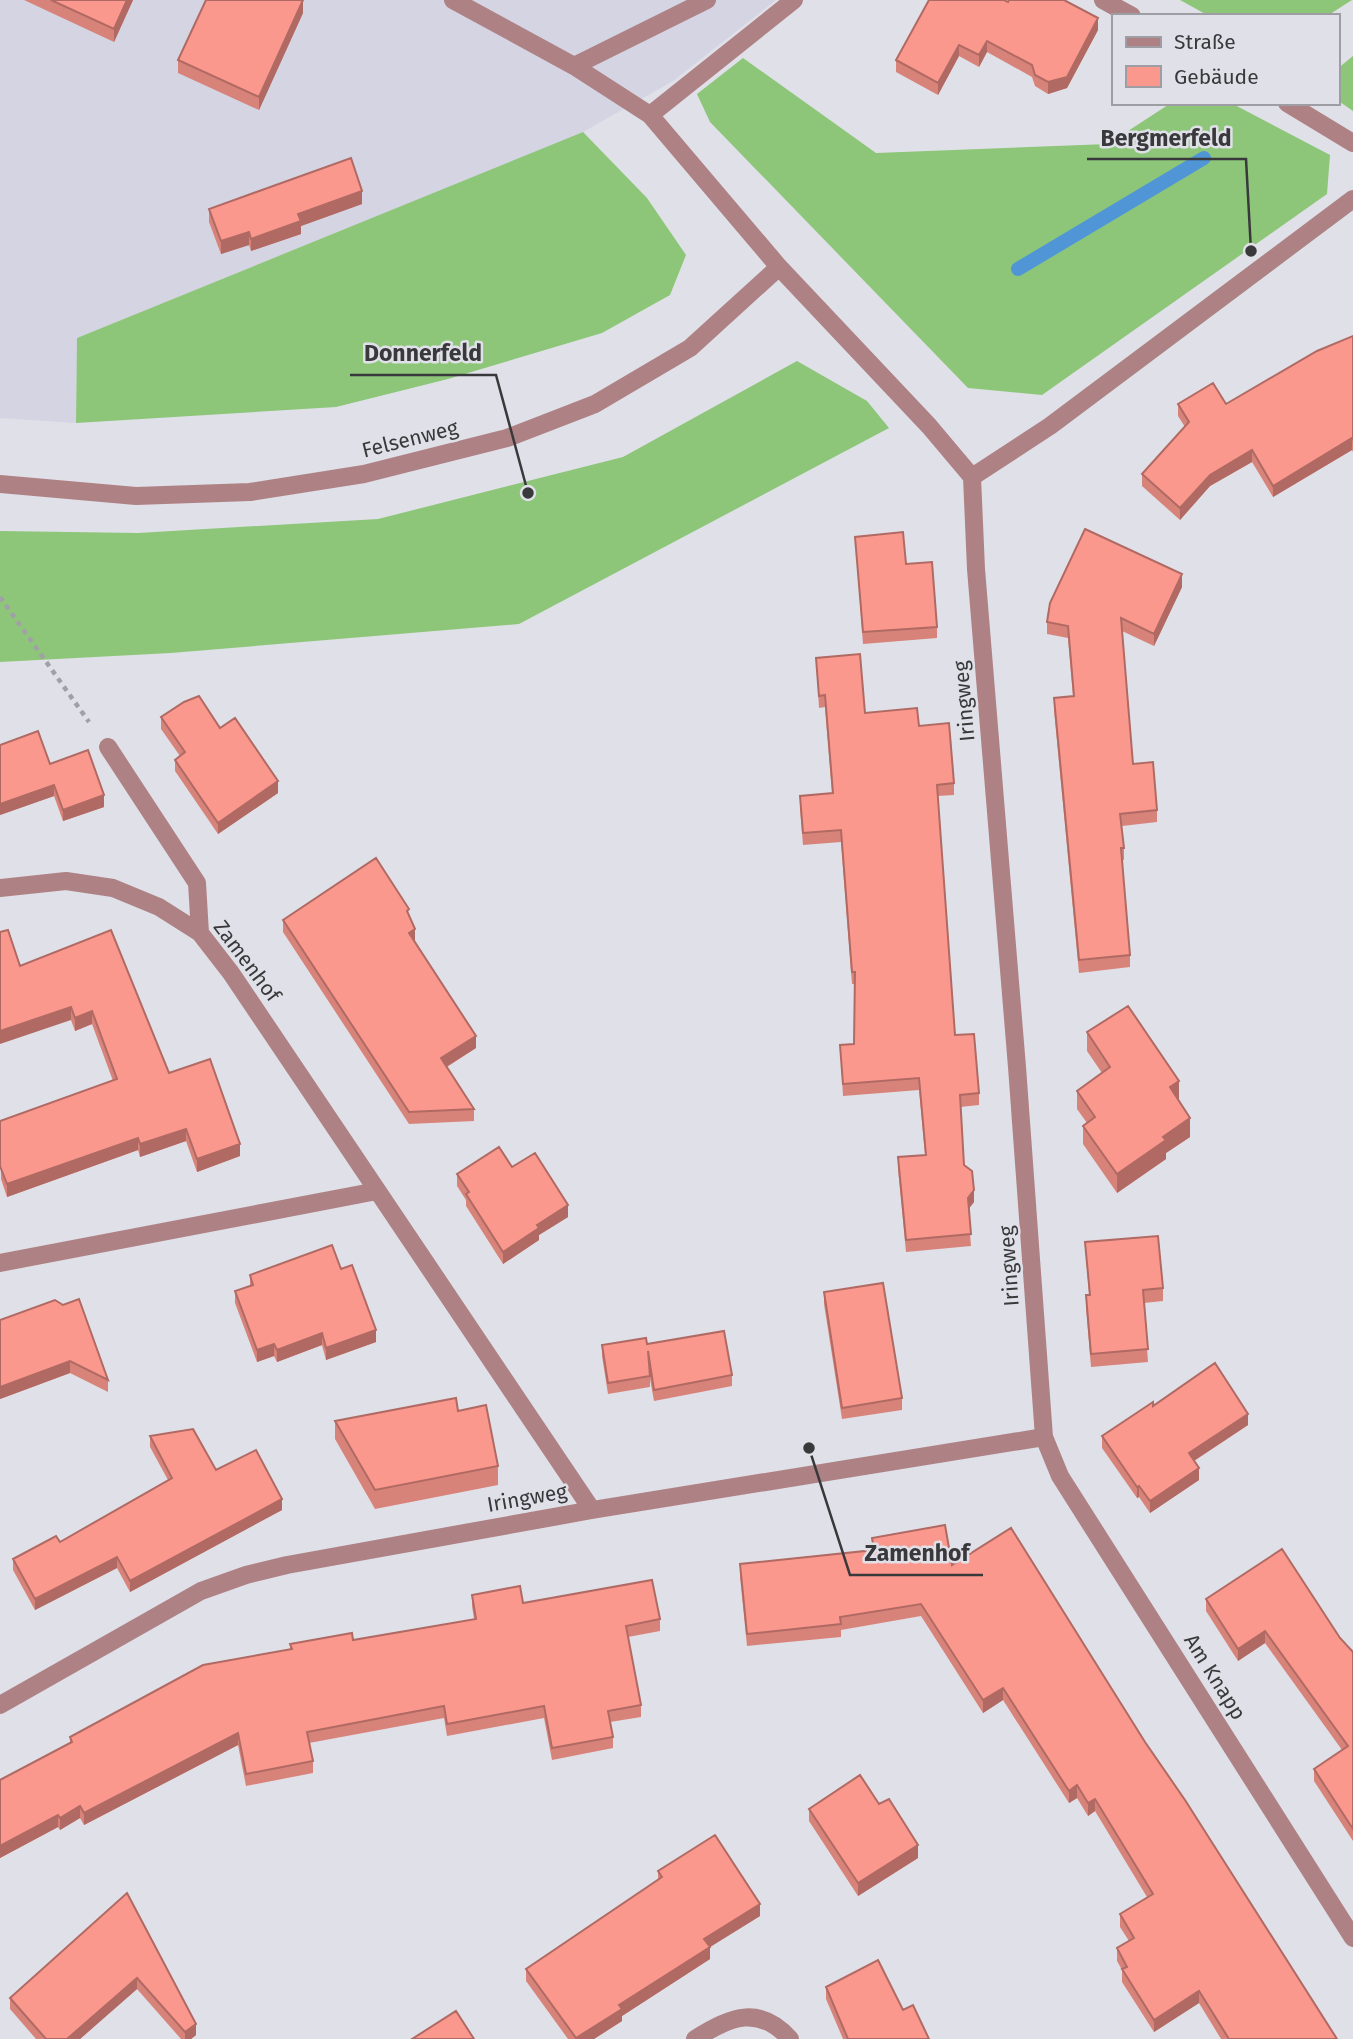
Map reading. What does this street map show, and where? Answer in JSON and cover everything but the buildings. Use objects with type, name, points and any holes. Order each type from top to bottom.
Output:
[{"type":"street","points":[[453,0],[574,66],[650,115],[779,267],[929,426],[972,477],[1050,426],[1353,199]]},
{"type":"street","points":[[574,66],[707,0]]},
{"type":"street","points":[[650,115],[794,0]]},
{"type":"street","points":[[1103,0],[1128,14]]},
{"type":"street","points":[[1290,105],[1353,143]]},
{"type":"street","name":"Felsenweg","points":[[0,484],[136,496],[250,492],[364,474],[507,438],[595,404],[690,348],[779,267]]},
{"type":"street","name":"Iringweg","points":[[0,1705],[201,1591],[236,1578],[286,1565],[592,1510],[1044,1437],[976,569],[972,477]]},
{"type":"street","points":[[108,747],[197,883],[200,933]]},
{"type":"street","name":"Zamenhof","points":[[0,888],[66,881],[113,888],[159,907],[200,933],[231,973],[592,1510]]},
{"type":"street","points":[[0,1263],[377,1191]]},
{"type":"street","name":"Am Knapp","points":[[1044,1437],[1060,1476],[1353,1938]]},
{"type":"street","points":[[695,2039],[716,2025],[739,2017],[762,2018],[781,2028],[790,2039]]},
{"type":"path","points":[[0,597],[108,747]]},
{"type":"shaded area","points":[[0,0],[776,0],[673,81],[583,132],[77,338],[76,423],[0,418]]},
{"type":"green space","points":[[1180,0],[1352,0],[1330,14],[1205,14]]},
{"type":"green space","points":[[1353,56],[1353,111],[1339,101],[1339,67]]},
{"type":"green space","points":[[743,58],[876,153],[1108,144],[1168,105],[1235,105],[1330,155],[1327,194],[1042,395],[968,388],[710,122],[697,94]]},
{"type":"green space","points":[[583,132],[647,198],[686,255],[670,295],[602,333],[448,379],[336,407],[76,423],[77,338]]},
{"type":"green space","points":[[797,361],[867,401],[889,428],[519,624],[171,653],[0,662],[0,531],[138,533],[378,519],[623,457]]},
{"type":"waterway","points":[[1018,269],[1204,158]]},
{"type":"place","name":"Bergmerfeld","points":[[1251,251]]},
{"type":"place","name":"Donnerfeld","points":[[528,493]]},
{"type":"place","name":"Zamenhof","points":[[809,1448]]}]
